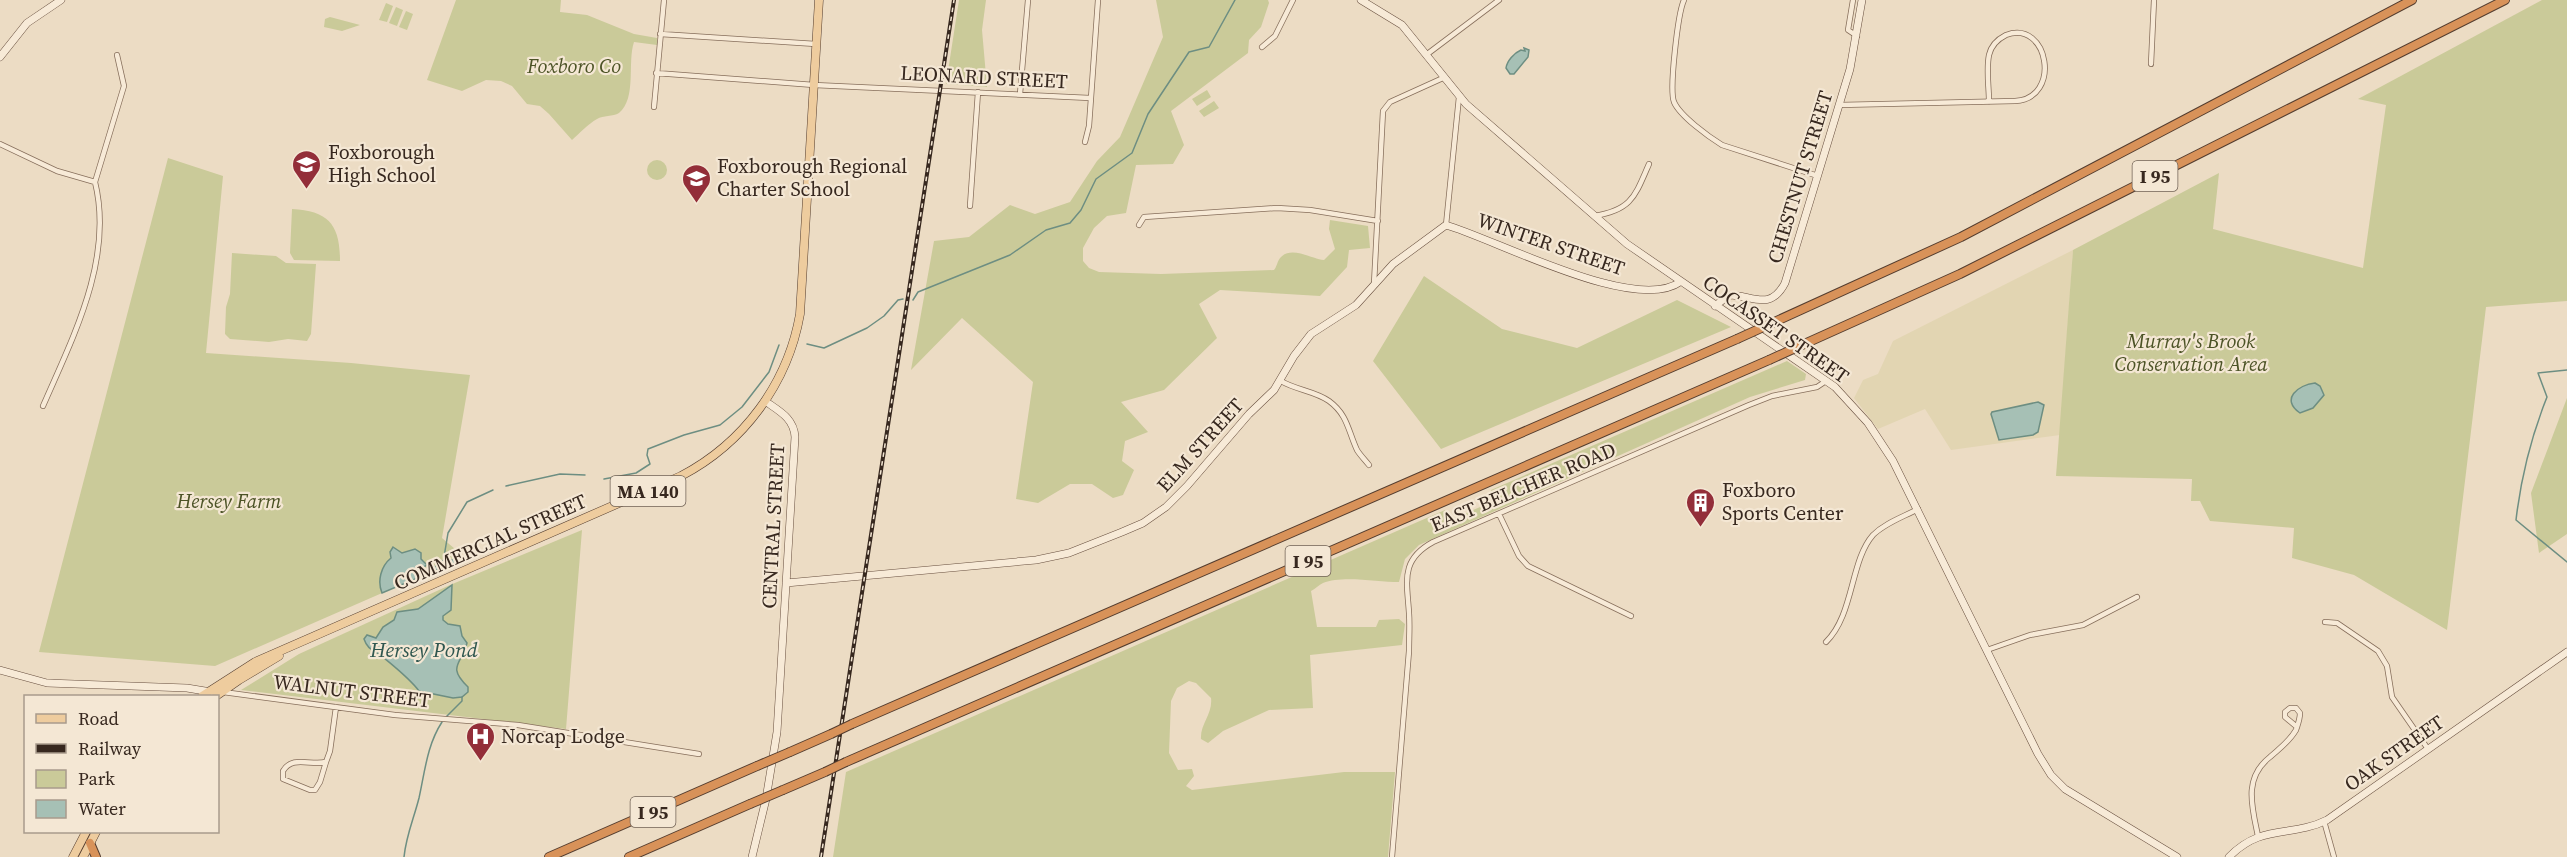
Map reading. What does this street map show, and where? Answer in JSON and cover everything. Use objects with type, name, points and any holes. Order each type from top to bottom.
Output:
[{"type":"highway","name":"I 95","points":[[549,857],[1898,268],[2412,0]]},
{"type":"highway","name":"I 95","points":[[629,857],[1769,360],[1968,270],[2505,0]]},
{"type":"highway","points":[[90,843],[96,857]]},
{"type":"main road","name":"MA 140","points":[[765,401],[788,358],[800,314],[819,0]]},
{"type":"main road","name":"COMMERCIAL STREET","points":[[205,694],[255,662],[685,473],[729,442],[765,401]]},
{"type":"main road","name":"COMMERCIAL STREET","points":[[219,694],[306,640]]},
{"type":"main road","points":[[73,857],[85,833]]},
{"type":"main road","points":[[83,857],[95,833]]},
{"type":"street","points":[[0,57],[27,23],[61,0]]},
{"type":"street","points":[[654,106],[664,0]]},
{"type":"street","points":[[1020,94],[1028,0]]},
{"type":"street","name":"LEONARD STREET","points":[[656,73],[814,85],[1090,98],[1098,0]]},
{"type":"street","points":[[1262,46],[1275,36],[1293,0]]},
{"type":"street","name":"COCASSET STREET","points":[[1361,0],[1402,25],[1459,97],[1594,216],[1680,282],[1827,381],[1848,399],[1878,436],[1918,509],[2038,754],[2055,780],[2072,793],[2176,857]]},
{"type":"street","points":[[1426,55],[1499,0]]},
{"type":"street","points":[[1684,0],[1678,21],[1673,82],[1673,100],[1678,108],[1722,145],[1818,176]]},
{"type":"street","points":[[1853,0],[1848,30],[1858,36]]},
{"type":"street","name":"CHESTNUT STREET","points":[[1715,306],[1728,295],[1763,301],[1779,292],[1791,266],[1839,105],[1858,36],[1862,0]]},
{"type":"street","points":[[2151,64],[2154,0]]},
{"type":"street","points":[[660,34],[816,44]]},
{"type":"street","points":[[1839,105],[1989,102],[2025,100],[2038,91],[2044,77],[2042,50],[2032,38],[2023,34],[2008,34],[1992,47],[1988,62],[1989,102]]},
{"type":"street","points":[[43,406],[90,290],[96,262],[99,217],[95,182],[124,86],[117,55]]},
{"type":"street","points":[[1374,284],[1383,111],[1390,102],[1443,78]]},
{"type":"street","points":[[970,206],[978,92]]},
{"type":"street","points":[[1446,225],[1459,97]]},
{"type":"street","points":[[1085,142],[1089,126],[1090,98]]},
{"type":"street","points":[[0,144],[57,171],[95,182]]},
{"type":"street","points":[[1594,216],[1617,211],[1632,200],[1649,164]]},
{"type":"street","points":[[1139,225],[1144,217],[1277,208],[1310,210],[1378,221]]},
{"type":"street","name":"WINTER STREET","points":[[1446,225],[1619,288],[1664,291],[1680,282]]},
{"type":"street","name":"ELM STREET","points":[[786,583],[1036,560],[1069,553],[1122,532],[1157,514],[1179,495],[1281,381],[1294,356],[1311,334],[1356,305],[1393,264],[1446,225]]},
{"type":"street","points":[[1281,381],[1328,400],[1349,425],[1357,449],[1369,465]]},
{"type":"street","name":"EAST BELCHER ROAD","points":[[1392,857],[1409,641],[1407,572],[1414,558],[1427,545],[1761,399],[1815,388],[1827,381]]},
{"type":"street","name":"CENTRAL STREET","points":[[752,857],[765,808],[776,745],[794,432],[788,418],[765,401]]},
{"type":"street","points":[[1826,642],[1838,627],[1870,538],[1885,525],[1918,509]]},
{"type":"street","points":[[1499,514],[1519,556],[1528,566],[1630,616]]},
{"type":"street","points":[[1987,650],[2030,635],[2083,625],[2137,597]]},
{"type":"street","points":[[2325,622],[2337,623],[2378,651],[2387,666],[2392,697],[2428,749]]},
{"type":"street","name":"OAK STREET","points":[[2229,857],[2258,836],[2324,821],[2567,652]]},
{"type":"street","name":"WALNUT STREET","points":[[0,670],[47,683],[187,688],[205,694],[518,725],[699,754]]},
{"type":"street","points":[[326,762],[289,763],[283,771],[283,779],[315,790],[320,782],[330,751],[336,707]]},
{"type":"street","points":[[2258,836],[2250,796],[2253,777],[2264,762],[2289,741],[2297,727]]},
{"type":"street","points":[[2324,821],[2334,857]]},
{"type":"shaded area","points":[[2073,250],[2060,435],[1951,450],[1925,409],[1878,429],[1854,398],[1863,380],[1878,374],[1893,341]]},
{"type":"green space","name":"Foxboro Co","points":[[456,0],[561,0],[560,12],[587,15],[634,34],[657,38],[657,45],[634,42],[630,89],[625,106],[617,114],[594,121],[572,140],[540,106],[527,104],[512,86],[501,81],[486,80],[462,91],[427,80]]},
{"type":"green space","points":[[959,0],[986,0],[982,30],[987,87],[946,84]]},
{"type":"green space","points":[[1156,0],[1268,0],[1269,3],[1261,27],[1249,40],[1248,53],[1171,111],[1184,145],[1173,164],[1136,165],[1126,213],[1107,216],[1094,228],[1083,248],[1083,261],[1089,268],[1099,272],[1161,274],[1274,270],[1281,257],[1291,253],[1324,260],[1335,249],[1329,229],[1330,220],[1368,226],[1370,248],[1349,250],[1347,267],[1320,296],[1220,290],[1199,304],[1217,338],[1164,390],[1121,402],[1148,432],[1125,441],[1122,461],[1134,470],[1123,495],[1113,498],[1092,484],[1070,484],[1038,503],[1016,499],[1033,382],[962,318],[911,370],[934,241],[969,237],[1010,205],[1035,214],[1070,202],[1097,161],[1120,137],[1163,37]]},
{"type":"green space","name":"Murray's Brook Conservation Area","points":[[2542,0],[2567,0],[2567,301],[2486,307],[2447,630],[2354,575],[2292,558],[2294,528],[2210,521],[2200,501],[2191,501],[2192,479],[2056,476],[2073,250],[2219,173],[2213,229],[2363,268],[2386,105],[2358,99]]},
{"type":"green space","points":[[386,3],[393,6],[387,22],[379,20]]},
{"type":"green space","points":[[396,7],[403,10],[397,26],[389,23]]},
{"type":"green space","points":[[406,11],[413,14],[407,30],[399,27]]},
{"type":"green space","points":[[330,17],[360,25],[342,31],[324,27],[325,19]]},
{"type":"green space","points":[[1207,90],[1211,97],[1197,106],[1192,99]]},
{"type":"green space","points":[[1214,101],[1219,108],[1204,117],[1199,111]]},
{"type":"green space","name":"Hersey Farm","points":[[168,158],[223,176],[206,353],[351,363],[470,375],[442,538],[455,549],[458,557],[450,560],[448,557],[438,565],[437,569],[215,666],[39,652]]},
{"type":"green space","points":[[657,160],[664,163],[667,170],[664,177],[657,180],[650,177],[647,170],[650,163]]},
{"type":"green space","points":[[292,209],[315,213],[330,222],[338,238],[340,261],[294,260],[290,253]]},
{"type":"green space","points":[[232,253],[276,256],[286,263],[316,264],[311,334],[307,341],[288,339],[269,342],[230,339],[225,334]]},
{"type":"green space","points":[[1424,276],[1502,329],[1577,348],[1677,300],[1731,327],[1441,449],[1373,361]]},
{"type":"green space","points":[[1787,361],[1806,374],[1805,380],[1750,397],[1419,545],[1405,559],[1399,582],[1340,579],[1323,583],[1311,591],[1317,627],[1376,627],[1379,620],[1399,619],[1405,624],[1402,645],[1310,655],[1313,708],[1269,710],[1223,731],[1208,743],[1201,739],[1201,734],[1210,709],[1211,698],[1196,683],[1189,681],[1177,688],[1171,701],[1169,753],[1178,770],[1192,769],[1194,776],[1186,786],[1192,790],[1344,772],[1395,772],[1388,857],[833,857],[846,772],[1445,510],[1450,520],[1494,501],[1491,490]]},
{"type":"green space","points":[[2567,398],[2567,534],[2539,553],[2531,493]]},
{"type":"green space","points":[[582,530],[566,729],[241,690],[299,654],[450,585]]},
{"type":"water","points":[[1524,48],[1529,50],[1528,57],[1514,74],[1510,74],[1506,68],[1508,63],[1518,51],[1525,51]]},
{"type":"water","points":[[2315,383],[2320,386],[2324,395],[2313,408],[2300,413],[2294,408],[2291,398],[2298,390]]},
{"type":"water","points":[[2038,402],[2044,405],[2038,432],[2033,435],[1999,440],[1992,412]]},
{"type":"water","name":"Hersey Pond","points":[[393,547],[402,553],[415,549],[421,553],[421,559],[427,565],[422,568],[422,573],[440,564],[446,557],[450,560],[457,559],[456,564],[454,567],[448,565],[382,593],[381,574],[391,558],[390,552]]},
{"type":"water","name":"Hersey Pond","points":[[452,585],[451,610],[443,616],[443,620],[448,624],[460,626],[462,636],[467,643],[457,669],[461,680],[468,687],[468,692],[462,697],[453,698],[419,691],[381,655],[370,648],[364,639],[367,635],[376,638],[383,627],[394,620],[397,612],[418,609]]},
{"type":"waterway","points":[[913,300],[918,292],[1010,255],[1046,230],[1070,223],[1081,210],[1096,179],[1132,153],[1148,114],[1189,52],[1209,47],[1235,0]]},
{"type":"waterway","points":[[807,344],[824,348],[867,328],[884,316],[898,300],[903,299]]},
{"type":"waterway","points":[[604,479],[636,473],[650,464],[648,449],[684,435],[720,425],[742,407],[769,372],[779,345]]},
{"type":"waterway","points":[[2567,370],[2538,373],[2547,397],[2527,457],[2516,520],[2567,562]]},
{"type":"waterway","points":[[506,486],[560,474],[585,475]]},
{"type":"waterway","points":[[444,557],[448,533],[467,502],[493,490]]},
{"type":"waterway","points":[[445,718],[462,701],[462,697]]},
{"type":"waterway","points":[[404,857],[430,749],[442,722]]},
{"type":"railway","points":[[821,857],[954,0]]},
{"type":"place","name":"Foxborough High School","points":[[307,190]]},
{"type":"place","name":"Foxborough Regional Charter School","points":[[696,204]]},
{"type":"place","name":"Foxboro Sports Center","points":[[1701,528]]},
{"type":"place","name":"Norcap Lodge","points":[[480,762]]}]
